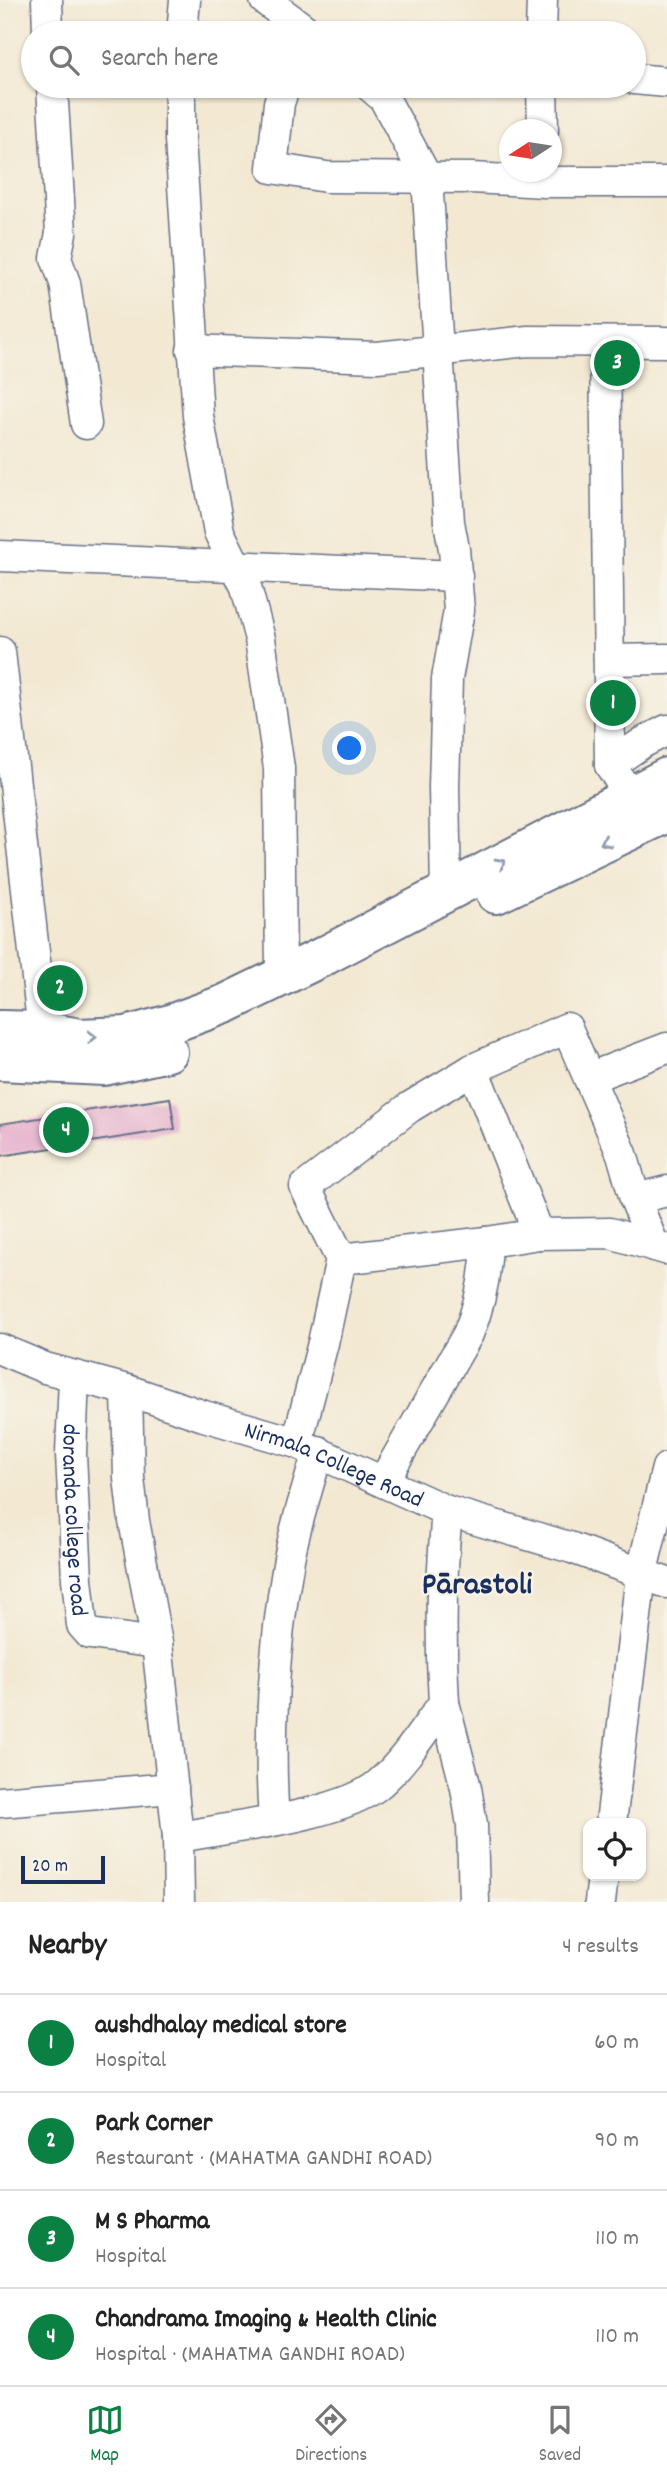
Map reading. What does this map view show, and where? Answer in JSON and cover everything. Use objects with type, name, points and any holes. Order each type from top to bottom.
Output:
[{"type":"main road","points":[[0,1030],[43,1031],[79,1038],[126,1036],[170,1024],[225,1004],[446,892],[620,780],[667,777]]},
{"type":"main road","points":[[0,1060],[104,1066],[167,1052],[243,1023],[422,929],[667,813]]},
{"type":"street","points":[[47,0],[50,21]]},
{"type":"street","points":[[183,21],[184,0]]},
{"type":"street","points":[[265,0],[292,21]]},
{"type":"street","points":[[541,21],[542,0]]},
{"type":"street","points":[[646,80],[667,82]]},
{"type":"street","points":[[53,98],[61,233],[56,258],[65,284],[86,424]]},
{"type":"street","points":[[180,98],[180,139],[198,416],[219,531],[246,587],[260,639],[279,768],[281,976]]},
{"type":"street","points":[[281,98],[272,168],[326,177],[499,177]]},
{"type":"street","points":[[384,98],[427,178],[449,522],[459,610],[447,679],[444,787],[446,892]]},
{"type":"street","points":[[542,98],[543,119]]},
{"type":"street","points":[[562,178],[667,181]]},
{"type":"street","points":[[192,350],[377,357],[528,341],[667,342]]},
{"type":"street","points":[[605,343],[609,660],[620,780]]},
{"type":"street","points":[[0,556],[457,576]]},
{"type":"street","points":[[0,652],[43,1031]]},
{"type":"street","points":[[609,660],[667,659]]},
{"type":"street","points":[[620,780],[642,743],[667,730]]},
{"type":"street","points":[[274,1820],[271,1785],[278,1641],[323,1343],[341,1259],[305,1187],[410,1107],[472,1069],[567,1028],[622,1154],[635,1199],[661,1248]]},
{"type":"street","points":[[589,1078],[667,1048]]},
{"type":"street","points":[[472,1069],[539,1234]]},
{"type":"street","points":[[635,1199],[667,1191]]},
{"type":"street","points":[[341,1259],[539,1234],[610,1233],[661,1248]]},
{"type":"street","points":[[383,1482],[468,1334],[478,1309],[485,1278],[487,1242]]},
{"type":"street","name":"Nirmala College Road","points":[[0,1349],[45,1368],[127,1390],[307,1447],[447,1511],[572,1548],[654,1579]]},
{"type":"street","name":"doranda college road","points":[[74,1376],[71,1454],[82,1625],[90,1634],[157,1643]]},
{"type":"street","points":[[127,1390],[129,1478],[134,1521],[157,1643],[178,1837],[179,1902]]},
{"type":"street","points":[[612,1818],[654,1579],[667,1468]]},
{"type":"street","points":[[447,1511],[443,1559],[444,1703],[466,1788],[472,1825],[474,1902]]},
{"type":"street","points":[[178,1837],[317,1811],[358,1797],[379,1785],[444,1703]]},
{"type":"street","points":[[0,1802],[173,1788]]},
{"type":"street","points":[[600,1902],[602,1881]]},
{"type":"building","points":[[170,1098],[175,1129],[0,1156],[0,1124]]},
{"type":"place","name":"M S Pharma","points":[[617,363]]},
{"type":"place","name":"aushdhalay medical store","points":[[613,703]]},
{"type":"place","name":"Park Corner","points":[[60,988]]},
{"type":"place","name":"Chandrama Imaging & Health Clinic","points":[[66,1130]]},
{"type":"district","name":"Pārastoli","points":[[477,1582]]}]
